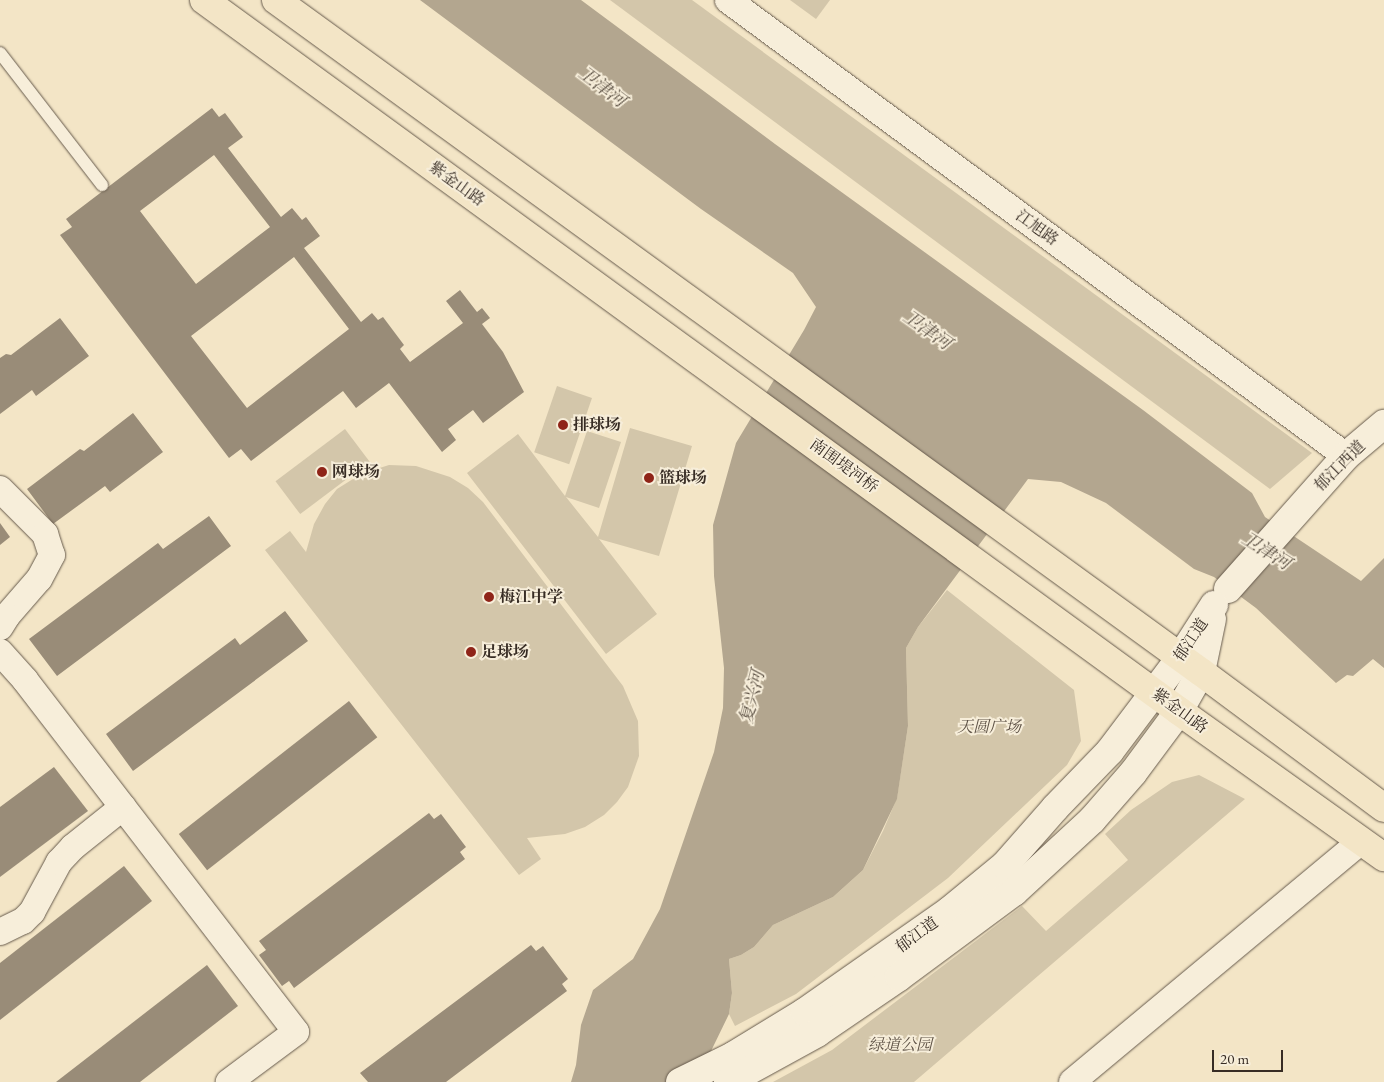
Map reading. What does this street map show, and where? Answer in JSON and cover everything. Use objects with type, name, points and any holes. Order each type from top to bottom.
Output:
[{"type":"main road","name":"紫金山路","points":[[204,0],[711,368]]},
{"type":"main road","points":[[276,0],[1384,808]]},
{"type":"main road","name":"南围堤河桥","points":[[711,368],[978,564]]},
{"type":"main road","name":"郁江西道","points":[[1221,597],[1346,456],[1384,424]]},
{"type":"main road","name":"紫金山路","points":[[978,564],[1179,711],[1384,857]]},
{"type":"main road","name":"郁江道","points":[[680,1082],[733,1056],[811,1022],[959,933],[1014,892],[1051,860],[1092,820],[1128,779],[1179,711],[1190,665],[1221,597]]},
{"type":"main road","name":"郁江道","points":[[728,1082],[811,1022],[1005,866],[1055,808],[1110,751],[1153,692],[1190,665]]},
{"type":"street","name":"江旭路","points":[[728,0],[1346,456]]},
{"type":"street","points":[[0,489],[45,534],[52,555],[39,579],[7,616],[0,627]]},
{"type":"street","points":[[0,652],[25,680],[296,1032],[228,1082]]},
{"type":"street","points":[[0,932],[22,922],[32,912],[59,862],[72,847],[123,807]]},
{"type":"street","points":[[1072,1082],[1361,841]]},
{"type":"lane","points":[[0,53],[102,185]]},
{"type":"green space","points":[[610,0],[692,0],[1312,453],[1270,489]]},
{"type":"green space","points":[[790,0],[830,0],[816,19]]},
{"type":"green space","name":"排球场","points":[[557,386],[592,398],[569,464],[534,452]]},
{"type":"green space","points":[[630,428],[692,446],[659,556],[599,539],[657,614],[606,654],[467,473],[518,434],[565,496],[587,431],[621,442],[599,508],[566,497],[598,537]]},
{"type":"green space","name":"网球场","points":[[345,429],[370,462],[300,514],[276,481]]},
{"type":"green space","points":[[389,465],[416,466],[450,477],[468,488],[483,502],[623,686],[638,721],[639,756],[628,787],[617,802],[604,815],[585,827],[565,834],[527,838],[541,859],[519,875],[265,550],[290,531],[306,552],[314,524],[325,504],[337,489],[361,474]]},
{"type":"green space","name":"天圆广场","points":[[947,590],[1074,690],[1081,741],[1067,765],[948,878],[796,994],[735,1026],[729,1014],[732,993],[729,959],[741,955],[754,947],[773,925],[833,897],[863,870],[883,831],[897,798],[908,726],[906,648],[918,627]]},
{"type":"green space","name":"绿道公园","points":[[1199,775],[1245,799],[914,1082],[773,1082],[832,1050],[1022,906],[1046,931],[1128,860],[1105,834],[1131,810],[1172,782]]},
{"type":"water","points":[[420,0],[581,0],[775,144],[1143,410],[1252,493],[1265,517],[1361,581],[1384,558],[1384,668],[1373,659],[1353,676],[1347,675],[1336,683],[1256,608],[1214,577],[1194,569],[1106,503],[1061,482],[1028,479],[918,627],[906,648],[908,726],[897,799],[863,870],[833,897],[773,925],[754,947],[741,955],[729,959],[732,993],[729,1014],[696,1082],[571,1082],[576,1065],[581,1025],[593,990],[633,959],[660,909],[714,752],[723,708],[724,668],[714,576],[713,525],[736,443],[816,307],[793,273],[701,209]]},
{"type":"building","points":[[212,108],[219,117],[225,113],[243,137],[228,148],[281,217],[292,208],[302,220],[306,217],[320,236],[304,248],[361,322],[372,313],[378,320],[383,317],[404,345],[400,349],[410,362],[463,323],[446,301],[460,290],[477,312],[482,308],[490,318],[482,324],[503,352],[524,392],[483,423],[473,410],[448,429],[456,440],[442,452],[389,383],[356,408],[343,391],[251,461],[241,449],[229,458],[60,235],[72,227],[66,219]],"holes":[[[214,155],[270,227],[196,284],[140,211]],[[294,257],[349,329],[247,408],[191,336]]]},
{"type":"building","points":[[60,318],[89,356],[36,396],[32,390],[0,414],[0,358],[6,354],[11,355]]},
{"type":"building","points":[[133,413],[163,452],[110,492],[105,486],[53,524],[27,489],[80,449],[84,451]]},
{"type":"building","points":[[209,516],[231,546],[57,676],[29,639],[158,543],[163,549]]},
{"type":"building","points":[[0,523],[10,537],[0,545]]},
{"type":"building","points":[[285,611],[308,641],[133,771],[106,734],[235,638],[240,645]]},
{"type":"building","points":[[349,701],[377,737],[207,870],[179,834]]},
{"type":"building","points":[[54,767],[88,811],[0,877],[0,807]]},
{"type":"building","points":[[429,813],[434,819],[441,814],[466,847],[460,852],[465,859],[294,988],[289,981],[282,986],[259,955],[266,950],[259,941]]},
{"type":"building","points":[[124,866],[152,901],[0,1020],[0,963]]},
{"type":"building","points":[[531,945],[536,951],[543,946],[568,979],[562,984],[567,991],[446,1082],[368,1082],[360,1073]]},
{"type":"building","points":[[207,965],[238,1006],[140,1082],[56,1082]]},
{"type":"place","name":"排球场","points":[[563,425]]},
{"type":"place","name":"网球场","points":[[322,472]]},
{"type":"place","name":"篮球场","points":[[649,478]]},
{"type":"place","name":"梅江中学","points":[[489,597]]},
{"type":"place","name":"足球场","points":[[471,652]]},
{"type":"water label","name":"卫津河","points":[[602,87]]},
{"type":"water label","name":"卫津河","points":[[927,330]]},
{"type":"water label","name":"卫津河","points":[[1266,551]]},
{"type":"water label","name":"复兴河","points":[[752,697]]}]
